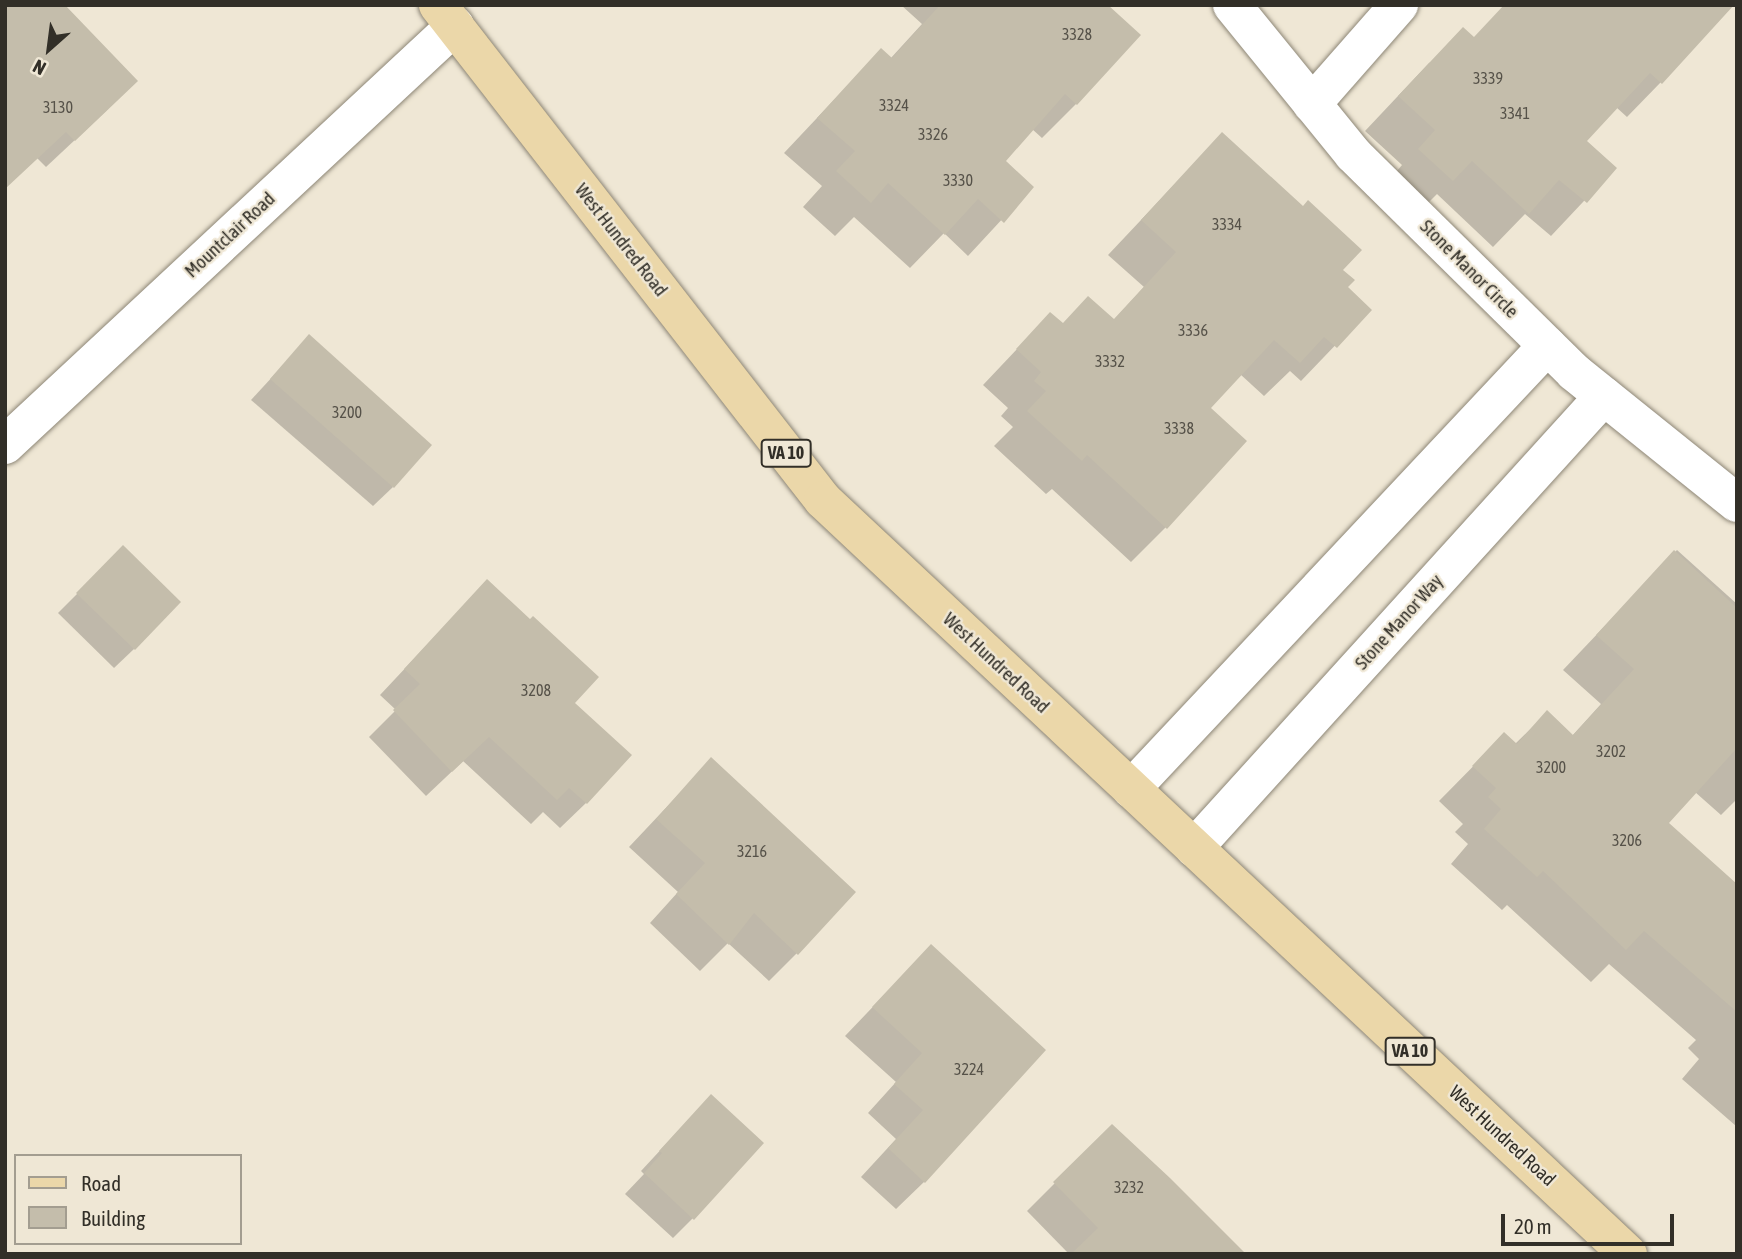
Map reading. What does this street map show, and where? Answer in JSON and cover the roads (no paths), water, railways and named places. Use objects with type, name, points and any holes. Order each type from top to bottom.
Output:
[{"type":"main road","name":"West Hundred Road","points":[[446,15],[822,500],[1628,1254]]},
{"type":"street","name":"Stone Manor Circle","points":[[1232,5],[1353,154],[1547,346],[1604,396],[1737,503]]},
{"type":"street","points":[[1312,104],[1399,5]]},
{"type":"street","name":"Mountclair Road","points":[[5,445],[446,15]]},
{"type":"street","points":[[1131,789],[1547,346]]},
{"type":"street","name":"Stone Manor Way","points":[[1194,848],[1604,396]]}]
